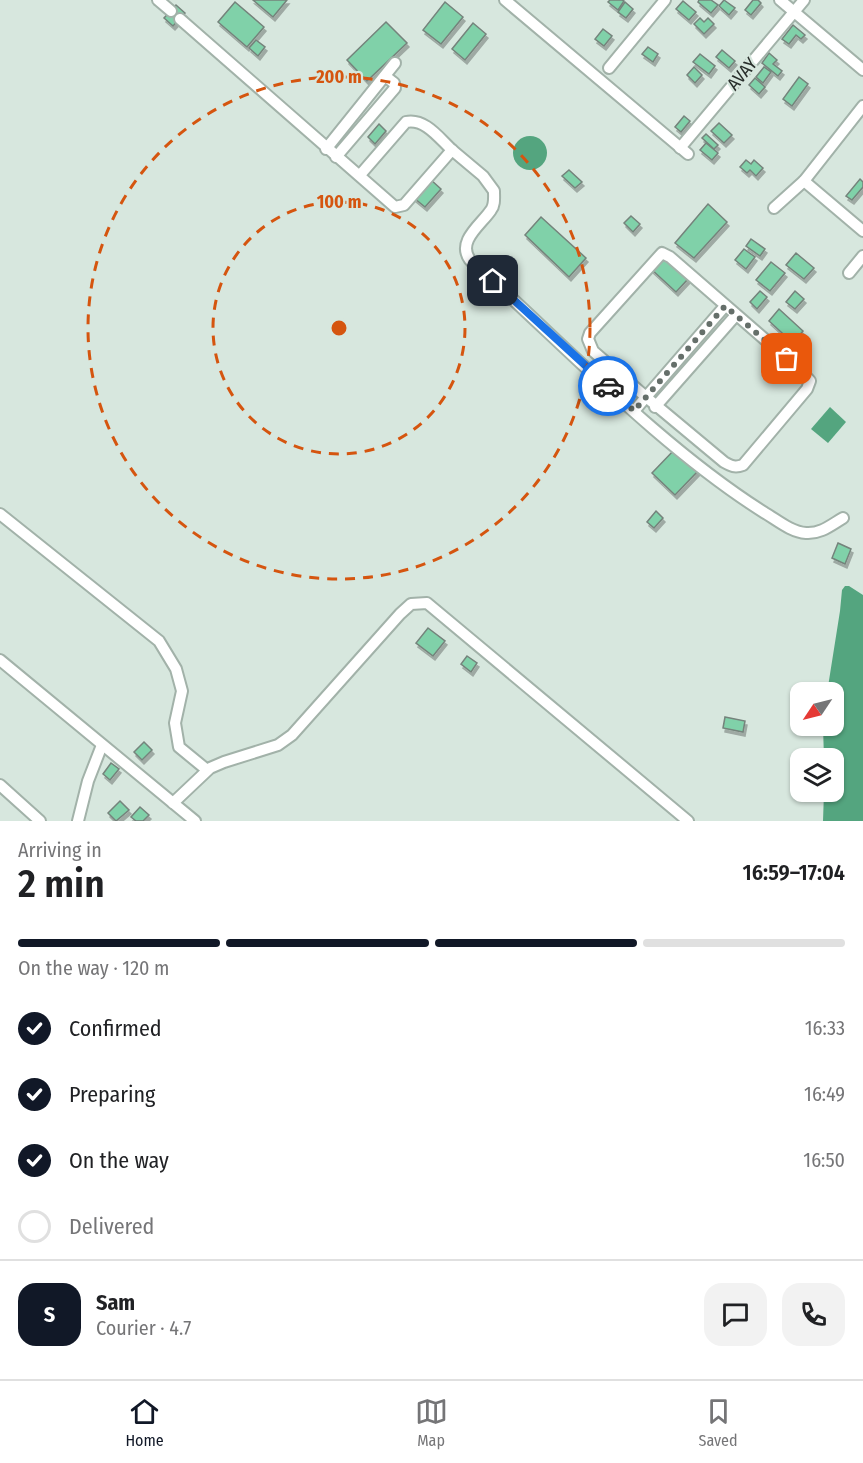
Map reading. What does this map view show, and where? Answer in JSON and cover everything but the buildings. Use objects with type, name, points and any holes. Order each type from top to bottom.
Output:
[{"type":"street","points":[[158,0],[171,11]]},
{"type":"street","name":"AVAY","points":[[505,0],[684,151],[804,0]]},
{"type":"street","points":[[609,68],[665,0]]},
{"type":"street","points":[[780,0],[863,70]]},
{"type":"street","points":[[180,20],[395,207],[400,208],[452,150]]},
{"type":"street","points":[[326,149],[395,63]]},
{"type":"street","points":[[336,157],[395,88],[394,83],[386,76]]},
{"type":"street","points":[[774,208],[804,181],[863,106]]},
{"type":"street","points":[[360,175],[406,122],[414,120],[426,126],[483,176],[494,191],[493,208],[468,241],[467,250],[470,260],[634,411],[702,468],[753,505],[790,528],[805,533],[821,531],[843,518]]},
{"type":"street","points":[[804,181],[863,231]]},
{"type":"street","points":[[662,253],[670,257],[725,306],[810,381],[807,389],[743,465],[738,467],[724,462],[655,407],[593,351],[588,339],[590,333],[662,253]]},
{"type":"street","points":[[849,273],[863,256]]},
{"type":"street","points":[[634,411],[725,306]]},
{"type":"street","points":[[655,407],[736,315]]},
{"type":"street","points":[[0,514],[159,641],[176,669],[182,691],[176,723],[180,747],[207,770]]},
{"type":"street","points":[[174,803],[207,770],[224,762],[278,746],[292,735],[400,614],[411,604],[427,603],[688,821]]},
{"type":"street","points":[[0,660],[195,821]]},
{"type":"street","points":[[78,821],[88,781],[102,745]]},
{"type":"street","points":[[0,785],[40,821]]},
{"type":"shaded area","points":[[530,136],[542,141],[547,153],[542,165],[530,170],[518,165],[513,153],[518,141]]},
{"type":"shaded area","points":[[830,407],[846,422],[828,443],[811,429]]},
{"type":"shaded area","points":[[845,586],[849,586],[863,595],[863,821],[823,821],[824,802],[844,802],[844,748],[824,748],[823,736],[844,736],[844,682],[829,682],[842,590]]},
{"type":"way so far","points":[[608,386],[634,411],[725,306],[787,359]]},
{"type":"route","points":[[493,281],[608,386]]}]
